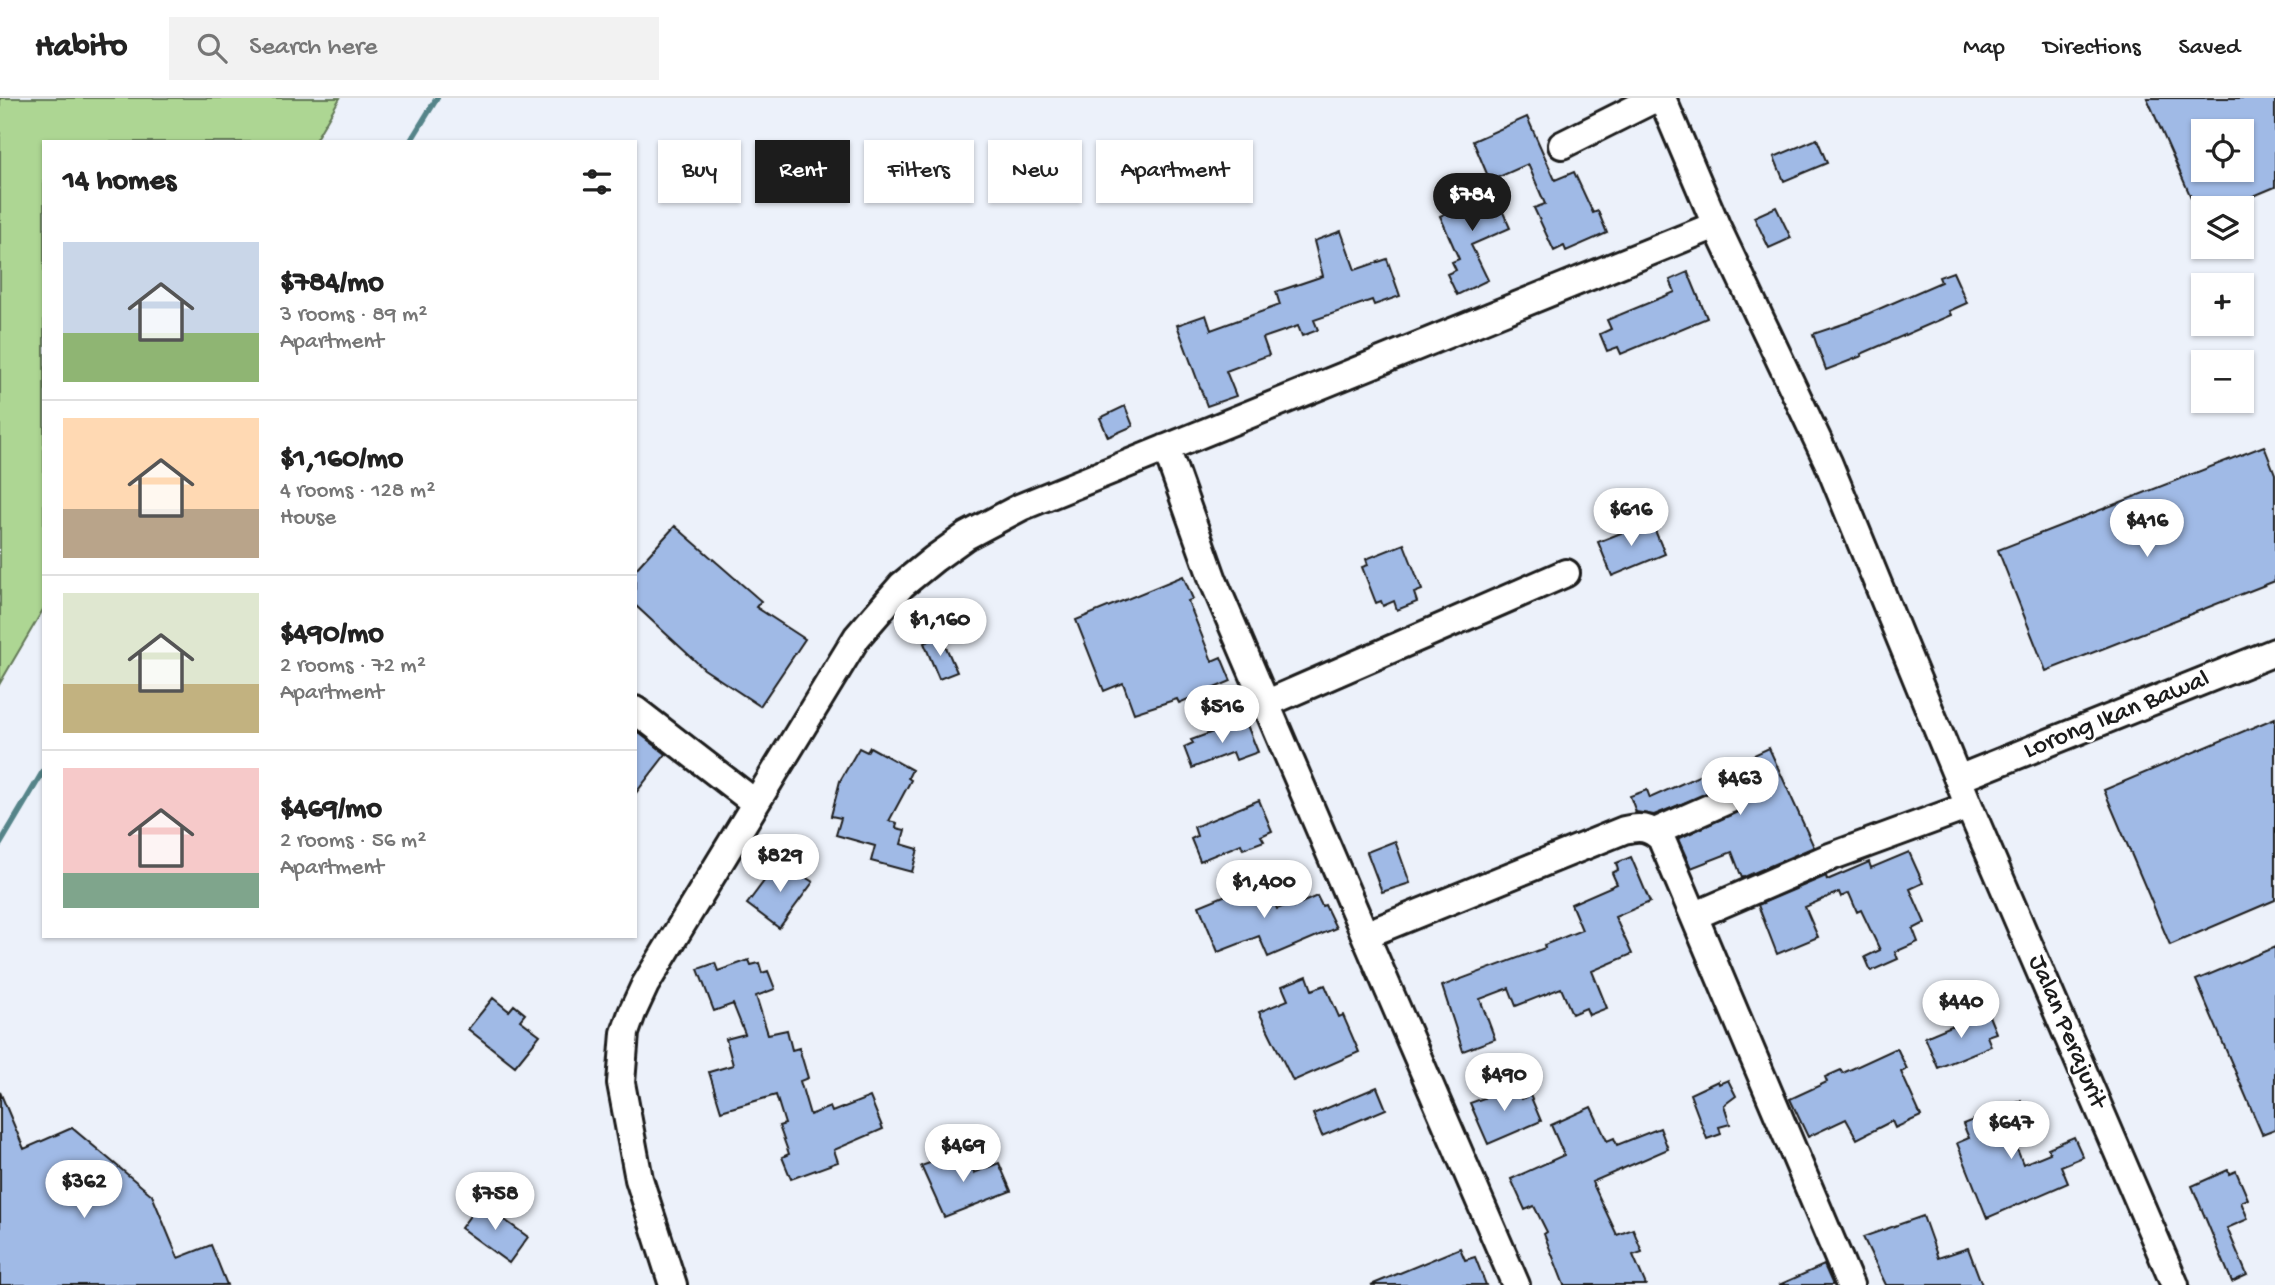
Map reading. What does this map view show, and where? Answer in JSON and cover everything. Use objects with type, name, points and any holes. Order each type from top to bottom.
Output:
[{"type":"street","points":[[1562,145],[1656,98]]},
{"type":"street","name":"Jalan Perajurit","points":[[1662,98],[1716,225],[1828,461],[1969,806],[2175,1285]]},
{"type":"street","points":[[673,1285],[639,1179],[623,1097],[621,1083],[625,1033],[645,985],[754,803],[857,638],[902,585],[966,536],[1021,508],[1716,225]]},
{"type":"street","points":[[1166,448],[1213,580],[1516,1285]]},
{"type":"street","points":[[1265,704],[1566,573]]},
{"type":"street","name":"Lorong Ikan Bawal","points":[[1958,779],[2275,652]]},
{"type":"street","points":[[637,712],[754,803]]},
{"type":"street","points":[[1655,832],[1730,799]]},
{"type":"street","points":[[1694,916],[1830,857],[1969,806]]},
{"type":"street","points":[[1365,935],[1624,830],[1645,827],[1655,832],[1661,838],[1850,1285]]},
{"type":"green space","points":[[0,98],[340,98],[315,140],[42,140],[42,611],[0,683]]},
{"type":"building","points":[[2147,98],[2275,98],[2275,187],[2254,196],[2191,197]]},
{"type":"building","points":[[1527,117],[1555,180],[1574,172],[1593,213],[1598,211],[1607,233],[1566,251],[1564,246],[1554,251],[1534,208],[1545,204],[1528,164],[1490,181],[1473,141]]},
{"type":"building","points":[[1817,139],[1827,163],[1784,181],[1774,157]]},
{"type":"building","points":[[1490,183],[1510,228],[1471,245],[1488,280],[1457,295],[1447,274],[1456,270],[1452,262],[1459,259],[1440,216],[1449,212],[1444,202]]},
{"type":"building","points":[[1776,207],[1791,238],[1769,248],[1754,217]]},
{"type":"building","points":[[1341,231],[1355,270],[1387,259],[1400,296],[1374,305],[1372,300],[1314,320],[1318,330],[1302,336],[1298,326],[1263,338],[1269,355],[1226,371],[1236,396],[1207,406],[1177,325],[1206,315],[1211,330],[1280,305],[1276,292],[1323,276],[1314,241]]},
{"type":"building","points":[[1688,272],[1707,318],[1621,354],[1618,347],[1607,351],[1600,334],[1611,329],[1607,320],[1675,292],[1670,280]]},
{"type":"building","points":[[1953,272],[1967,303],[1949,311],[1951,315],[1826,370],[1813,334],[1849,322],[1941,282],[1939,277]]},
{"type":"building","points":[[1125,406],[1133,426],[1108,437],[1100,418]]},
{"type":"building","points":[[2264,446],[2275,474],[2275,581],[2046,671],[1998,550]]},
{"type":"building","points":[[1651,521],[1665,554],[1612,576],[1598,542]]},
{"type":"building","points":[[675,526],[761,601],[756,607],[805,639],[760,706],[704,669],[637,607],[637,568]]},
{"type":"building","points":[[1404,544],[1422,590],[1414,593],[1417,602],[1397,610],[1394,601],[1383,606],[1381,601],[1376,603],[1362,567],[1368,565],[1366,559]]},
{"type":"building","points":[[1183,576],[1193,599],[1188,601],[1212,661],[1221,657],[1231,681],[1179,703],[1177,699],[1134,713],[1123,683],[1104,691],[1076,620]]},
{"type":"building","points":[[941,636],[957,672],[939,679],[924,643]]},
{"type":"building","points":[[2275,718],[2275,900],[2170,945],[2104,790]]},
{"type":"building","points":[[1245,720],[1258,752],[1236,760],[1233,752],[1192,768],[1184,747],[1193,743],[1191,740]]},
{"type":"building","points":[[637,732],[666,754],[637,791]]},
{"type":"building","points":[[870,747],[912,770],[908,778],[911,780],[889,821],[897,823],[896,828],[905,830],[901,844],[918,849],[912,872],[871,861],[875,846],[836,835],[841,818],[831,816],[840,781],[859,748],[867,752]]},
{"type":"building","points":[[1769,748],[1814,847],[1742,878],[1732,852],[1691,868],[1678,839],[1742,809],[1745,793],[1732,784],[1654,815],[1636,812],[1630,796],[1647,790],[1650,798],[1710,771],[1711,775]]},
{"type":"building","points":[[1259,800],[1272,831],[1261,836],[1264,841],[1243,849],[1241,844],[1200,861],[1191,839],[1197,836],[1194,827]]},
{"type":"building","points":[[1395,841],[1410,883],[1382,892],[1367,852]]},
{"type":"building","points":[[1909,852],[1923,883],[1910,889],[1925,923],[1913,929],[1918,942],[1895,952],[1898,959],[1871,971],[1865,957],[1880,950],[1861,910],[1857,912],[1849,893],[1841,897],[1839,892],[1805,907],[1818,937],[1777,954],[1758,905],[1826,876],[1827,880],[1869,862],[1871,868]]},
{"type":"building","points":[[1631,857],[1650,902],[1615,917],[1632,954],[1592,971],[1607,1008],[1589,1015],[1586,1008],[1572,1014],[1561,988],[1516,1006],[1509,988],[1480,999],[1495,1039],[1463,1051],[1442,986],[1545,948],[1544,945],[1582,930],[1571,904],[1617,884],[1612,873],[1618,870],[1616,863]]},
{"type":"building","points":[[779,861],[813,882],[779,928],[747,904]]},
{"type":"building","points":[[1258,882],[1261,889],[1268,886],[1277,909],[1290,904],[1292,907],[1317,896],[1322,906],[1325,905],[1336,928],[1268,957],[1259,936],[1218,952],[1199,906]]},
{"type":"building","points":[[2275,947],[2275,1129],[2262,1134],[2196,980]]},
{"type":"building","points":[[749,960],[751,965],[759,963],[762,973],[768,971],[775,989],[756,996],[768,1034],[787,1030],[792,1050],[799,1048],[808,1078],[800,1081],[810,1115],[830,1107],[832,1112],[870,1097],[883,1129],[834,1150],[838,1162],[791,1179],[782,1157],[789,1154],[779,1126],[785,1124],[776,1095],[721,1111],[709,1072],[733,1065],[726,1039],[745,1034],[733,1004],[714,1011],[698,969],[715,963],[718,971]]},
{"type":"building","points":[[1307,976],[1312,990],[1325,985],[1339,1017],[1343,1015],[1359,1052],[1293,1081],[1259,1012],[1288,1000],[1282,986]]},
{"type":"building","points":[[493,998],[509,1011],[514,1005],[525,1014],[520,1020],[540,1035],[515,1066],[468,1029]]},
{"type":"building","points":[[1987,1011],[1996,1033],[1987,1036],[1991,1046],[1938,1068],[1925,1037]]},
{"type":"building","points":[[1897,1048],[1907,1069],[1901,1072],[1921,1116],[1895,1128],[1892,1121],[1857,1139],[1846,1119],[1808,1137],[1790,1099],[1827,1082],[1825,1077],[1841,1070],[1843,1073]]},
{"type":"building","points":[[1728,1080],[1736,1096],[1724,1105],[1730,1124],[1719,1127],[1721,1134],[1707,1139],[1690,1094],[1718,1081],[1719,1084]]},
{"type":"building","points":[[1503,1085],[1506,1092],[1516,1087],[1521,1099],[1530,1095],[1541,1121],[1488,1144],[1470,1103],[1484,1098],[1482,1094]]},
{"type":"building","points":[[1377,1087],[1386,1109],[1322,1136],[1313,1114]]},
{"type":"building","points":[[0,1092],[24,1149],[72,1128],[152,1195],[178,1258],[211,1245],[227,1285],[0,1285]]},
{"type":"building","points":[[2021,1101],[2031,1126],[2011,1134],[2023,1164],[2050,1153],[2048,1148],[2074,1137],[2083,1157],[2061,1166],[2068,1183],[1987,1218],[1957,1143],[1969,1138],[1963,1124]]},
{"type":"building","points":[[1591,1107],[1607,1141],[1614,1138],[1617,1145],[1660,1128],[1668,1149],[1592,1182],[1617,1235],[1633,1229],[1642,1252],[1633,1255],[1646,1285],[1564,1285],[1544,1234],[1547,1232],[1534,1206],[1525,1210],[1511,1179],[1564,1155],[1551,1125]]},
{"type":"building","points":[[958,1153],[961,1161],[969,1159],[974,1173],[999,1163],[1011,1191],[944,1217],[921,1166]]},
{"type":"building","points":[[2228,1170],[2229,1174],[2236,1171],[2248,1199],[2241,1202],[2248,1219],[2227,1228],[2247,1275],[2232,1282],[2192,1186]]},
{"type":"building","points":[[480,1202],[528,1237],[509,1263],[461,1228]]},
{"type":"building","points":[[1923,1216],[1938,1258],[1968,1248],[1982,1285],[1886,1285],[1863,1237]]},
{"type":"building","points":[[1460,1248],[1465,1260],[1475,1257],[1486,1285],[1371,1285]]},
{"type":"building","points":[[1824,1265],[1833,1285],[1779,1285]]},
{"type":"waterway","points":[[411,140],[437,98]]},
{"type":"waterway","points":[[0,844],[42,773]]}]
